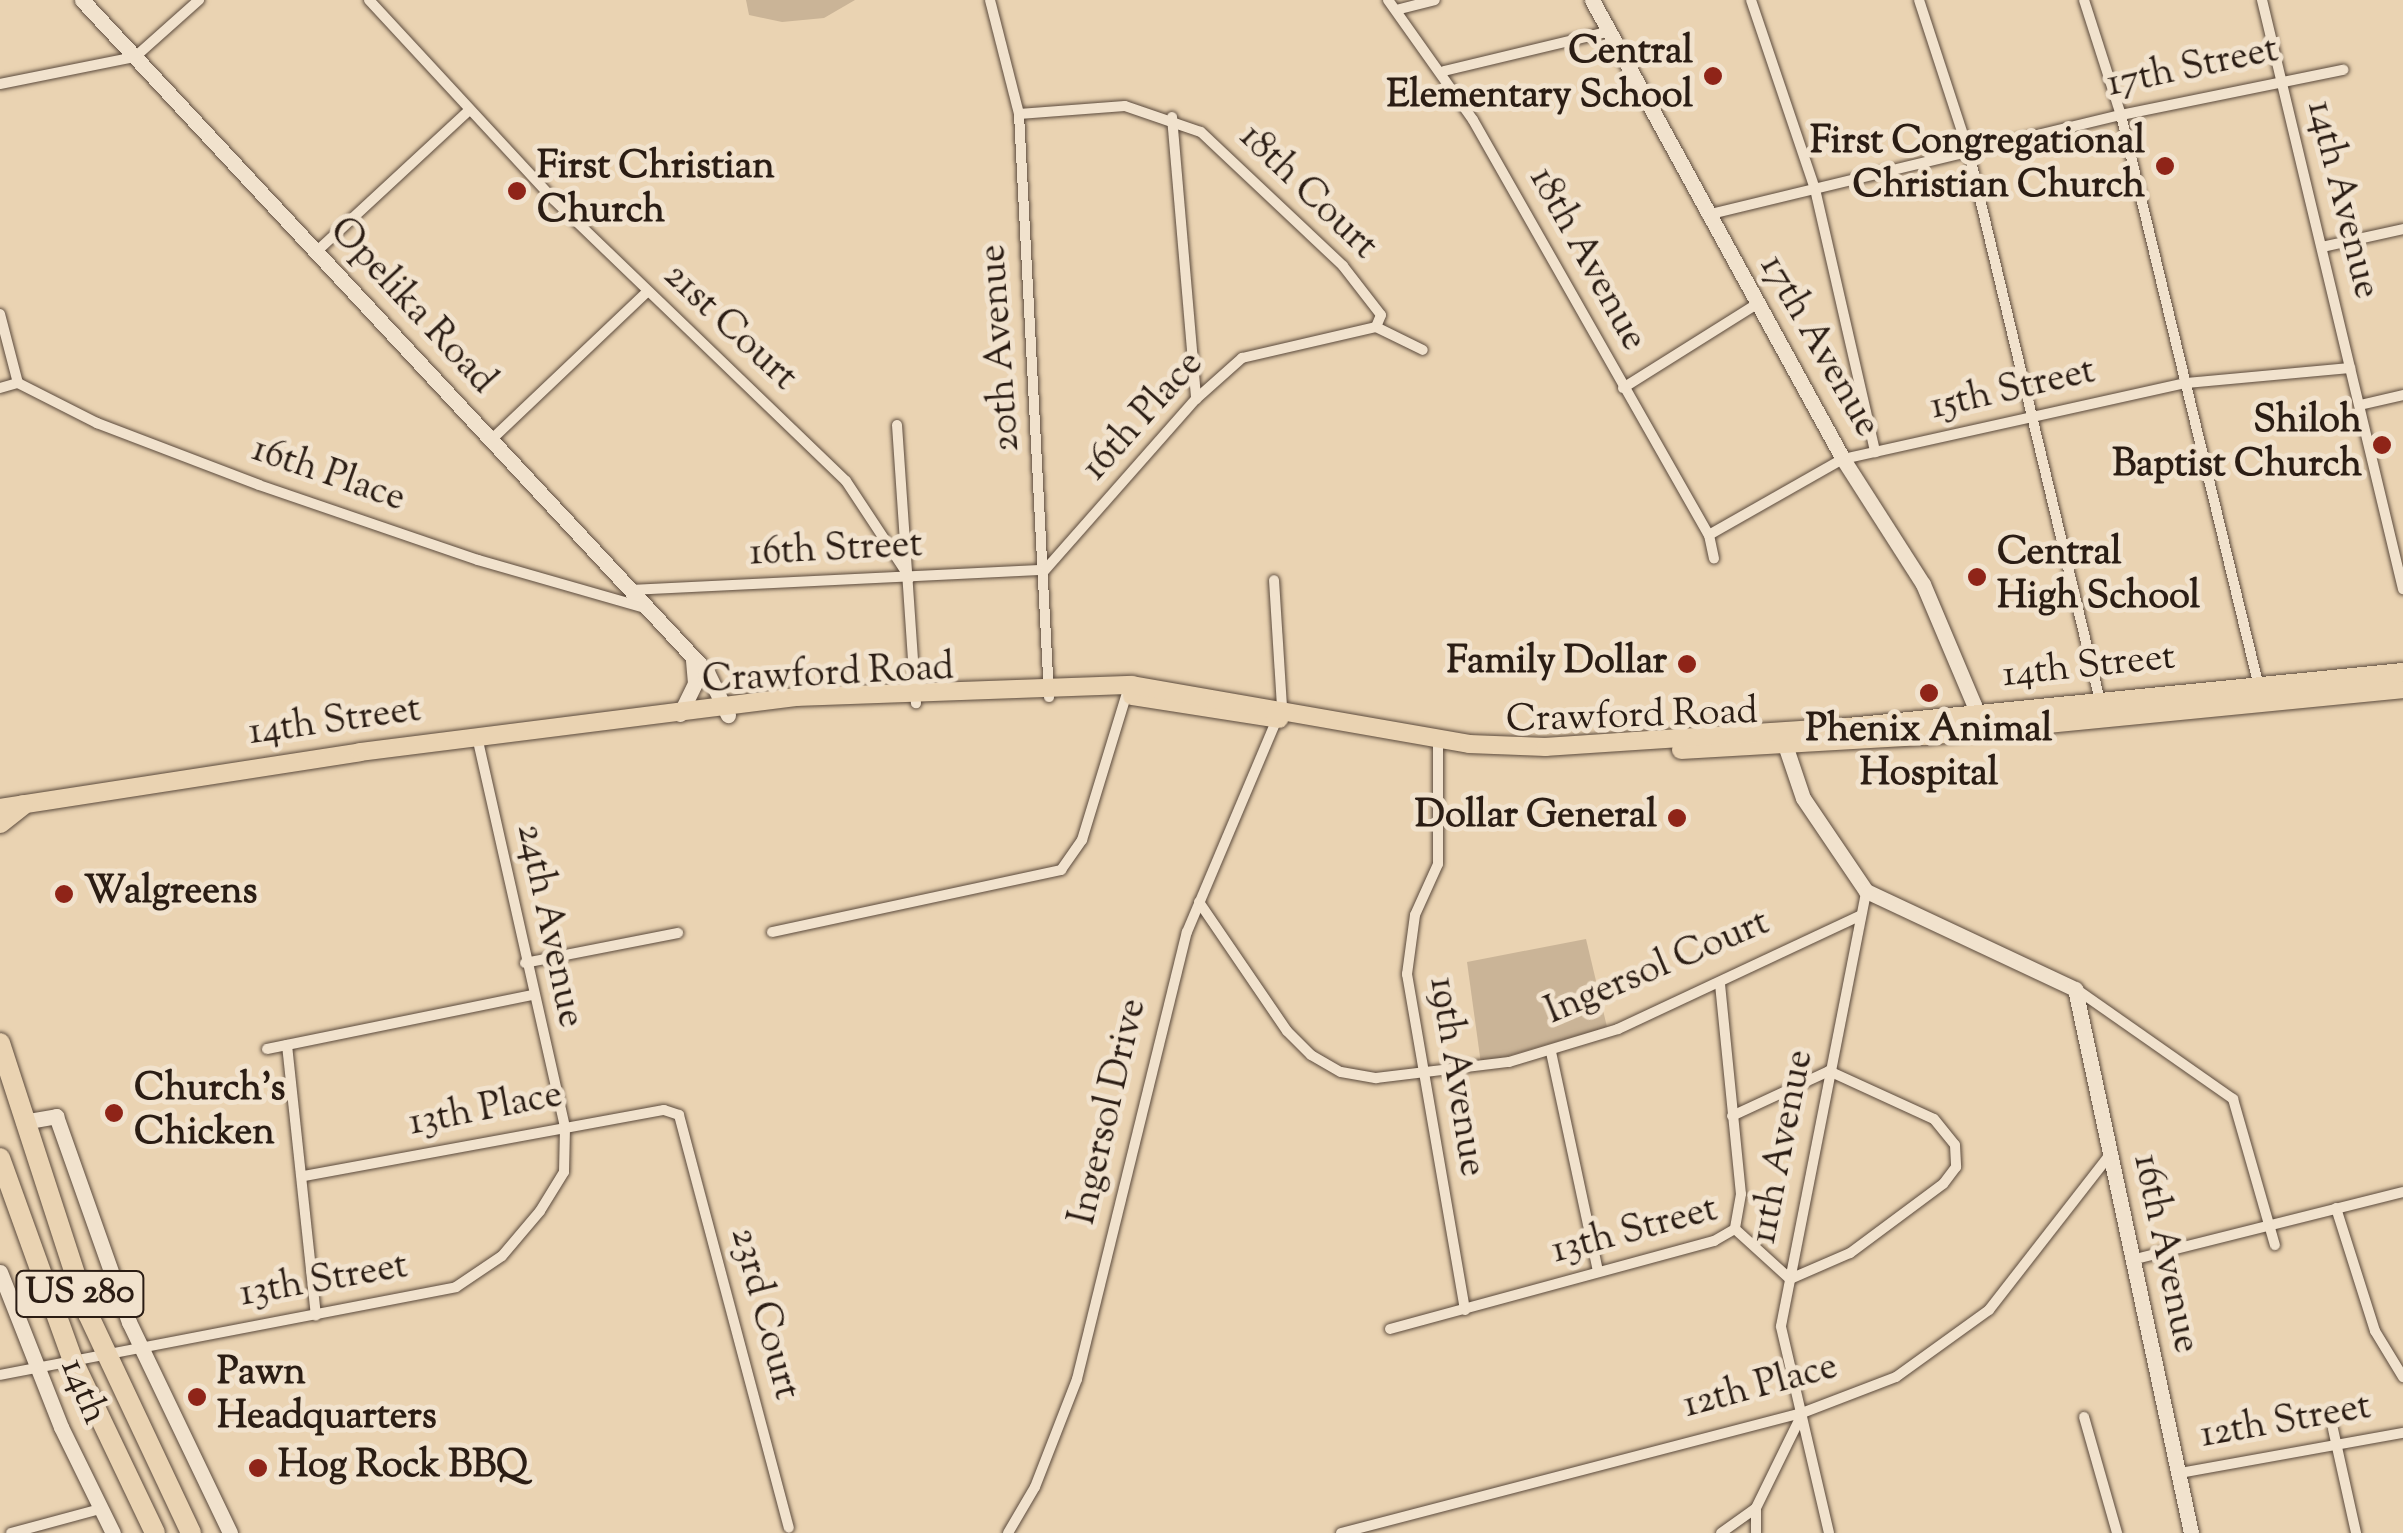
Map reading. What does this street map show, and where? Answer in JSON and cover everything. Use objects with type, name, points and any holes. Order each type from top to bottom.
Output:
[{"type":"highway","points":[[0,796],[23,805]]},
{"type":"highway","points":[[0,823],[23,805]]},
{"type":"highway","name":"US 280","points":[[0,1043],[22,1122],[106,1356],[191,1533]]},
{"type":"highway","name":"US 280","points":[[0,1158],[74,1363],[155,1533]]},
{"type":"main road","name":"14th Street","points":[[2102,708],[2258,682],[2403,672]]},
{"type":"main road","name":"14th Street","points":[[1782,738],[2102,708],[2263,701],[2403,689]]},
{"type":"main road","name":"Crawford Road","points":[[680,714],[916,697],[1128,690],[1281,713],[1438,744],[1566,757],[1782,738]]},
{"type":"main road","name":"Crawford Road","points":[[724,709],[756,701],[916,697]]},
{"type":"main road","name":"14th Street","points":[[0,808],[477,737],[680,714]]},
{"type":"street","name":"Opelika Road","points":[[82,0],[693,658],[712,679],[724,709]]},
{"type":"street","points":[[0,84],[135,57],[200,0]]},
{"type":"street","name":"21st Court","points":[[369,0],[468,111],[646,292],[846,481],[910,578]]},
{"type":"street","name":"20th Avenue","points":[[990,0],[1019,114],[1049,691]]},
{"type":"street","points":[[1392,5],[1435,0]]},
{"type":"street","name":"17th Avenue","points":[[1592,0],[1844,459],[1923,584],[1974,721]]},
{"type":"street","points":[[1751,0],[1815,190],[1876,452]]},
{"type":"street","points":[[1919,0],[1969,153],[2102,708]]},
{"type":"street","points":[[2084,0],[2121,114],[2263,701]]},
{"type":"street","name":"14th Avenue","points":[[2262,0],[2403,590]]},
{"type":"street","name":"18th Avenue","points":[[1392,5],[1444,71],[1709,535],[1714,558]]},
{"type":"street","points":[[1444,71],[1610,31]]},
{"type":"street","name":"17th Street","points":[[1707,215],[2121,114],[2342,70]]},
{"type":"street","name":"18th Court","points":[[1019,114],[1124,106],[1172,117],[1218,146],[1303,224],[1374,303],[1381,315],[1376,327]]},
{"type":"street","points":[[316,252],[468,111]]},
{"type":"street","points":[[1172,117],[1196,399]]},
{"type":"street","points":[[2322,247],[2403,229]]},
{"type":"street","points":[[491,440],[646,292]]},
{"type":"street","points":[[1623,388],[1757,304]]},
{"type":"street","points":[[0,314],[18,383],[0,388]]},
{"type":"street","points":[[1376,327],[1423,350]]},
{"type":"street","name":"16th Place","points":[[1045,570],[1196,399],[1242,358],[1376,327]]},
{"type":"street","name":"15th Street","points":[[1709,535],[1844,459],[2186,383],[2350,368]]},
{"type":"street","name":"16th Place","points":[[18,383],[97,424],[259,485],[478,560],[646,608]]},
{"type":"street","points":[[2360,405],[2403,395]]},
{"type":"street","points":[[897,425],[916,697]]},
{"type":"street","name":"16th Street","points":[[630,590],[1045,570]]},
{"type":"street","points":[[1274,580],[1281,713]]},
{"type":"street","name":"Opelika Road","points":[[693,658],[724,709]]},
{"type":"street","points":[[680,714],[695,683],[693,658]]},
{"type":"street","points":[[712,679],[756,701]]},
{"type":"street","points":[[772,932],[1062,870],[1078,852],[1128,690]]},
{"type":"street","name":"Ingersol Drive","points":[[1008,1533],[1035,1487],[1076,1379],[1170,988],[1198,902],[1281,713]]},
{"type":"street","name":"24th Avenue","points":[[477,737],[532,995],[565,1127]]},
{"type":"street","points":[[1782,738],[1803,798],[1866,892],[2075,989],[2233,1099],[2276,1244]]},
{"type":"street","name":"19th Avenue","points":[[1438,744],[1438,864],[1415,915],[1407,974],[1465,1310]]},
{"type":"street","points":[[1087,824],[1100,826]]},
{"type":"street","name":"11th Avenue","points":[[1802,1413],[1781,1326],[1866,892]]},
{"type":"street","name":"Ingersol Court","points":[[1198,902],[1287,1031],[1311,1055],[1341,1072],[1422,1077],[1551,1052],[1720,984],[1861,915]]},
{"type":"street","points":[[525,962],[678,933]]},
{"type":"street","points":[[1720,984],[1742,1207],[1735,1229]]},
{"type":"street","name":"16th Avenue","points":[[2075,989],[2191,1533]]},
{"type":"street","points":[[266,1049],[532,995]]},
{"type":"street","points":[[287,1045],[316,1315]]},
{"type":"street","points":[[1551,1052],[1598,1271]]},
{"type":"street","points":[[1732,1116],[1829,1071],[1934,1119],[1957,1156],[1943,1184],[1898,1220],[1850,1253],[1790,1280]]},
{"type":"street","name":"13th Place","points":[[304,1176],[664,1110],[679,1115]]},
{"type":"street","name":"23rd Court","points":[[679,1115],[790,1528]]},
{"type":"street","points":[[22,1122],[56,1116],[141,1349],[230,1533]]},
{"type":"street","name":"13th Street","points":[[0,1375],[456,1287],[502,1256],[559,1182],[567,1161],[565,1127]]},
{"type":"street","name":"12th Place","points":[[1340,1533],[1802,1413],[1896,1377],[1989,1310],[2109,1156]]},
{"type":"street","points":[[2132,1260],[2403,1192]]},
{"type":"street","points":[[2336,1208],[2375,1331],[2403,1377]]},
{"type":"street","name":"13th Street","points":[[1390,1329],[1714,1241],[1735,1229],[1790,1280]]},
{"type":"street","name":"14th","points":[[0,1272],[38,1369],[113,1533]]},
{"type":"street","points":[[1756,1533],[1756,1508],[1802,1413]]},
{"type":"street","points":[[1802,1413],[1829,1533]]},
{"type":"street","points":[[2084,1417],[2117,1533]]},
{"type":"street","points":[[2333,1429],[2356,1533]]},
{"type":"street","name":"12th Street","points":[[2180,1473],[2403,1433]]},
{"type":"street","points":[[1720,1533],[1756,1508]]},
{"type":"street","points":[[11,1533],[100,1509]]},
{"type":"shaded area","points":[[746,0],[855,0],[824,18],[782,22],[749,15]]},
{"type":"shaded area","points":[[1586,939],[1607,1027],[1481,1064],[1467,962]]},
{"type":"place","name":"Central Elementary School","points":[[1713,76]]},
{"type":"place","name":"First Congregational Christian Church","points":[[2165,166]]},
{"type":"place","name":"First Christian Church","points":[[517,191]]},
{"type":"place","name":"Shiloh Baptist Church","points":[[2382,445]]},
{"type":"place","name":"Central High School","points":[[1977,577]]},
{"type":"place","name":"Family Dollar","points":[[1687,664]]},
{"type":"place","name":"Phenix Animal Hospital","points":[[1929,693]]},
{"type":"place","name":"Dollar General","points":[[1677,818]]},
{"type":"place","name":"Walgreens","points":[[64,894]]},
{"type":"place","name":"Church's Chicken","points":[[114,1113]]},
{"type":"place","name":"Pawn Headquarters","points":[[197,1397]]},
{"type":"place","name":"Hog Rock BBQ","points":[[258,1468]]}]
